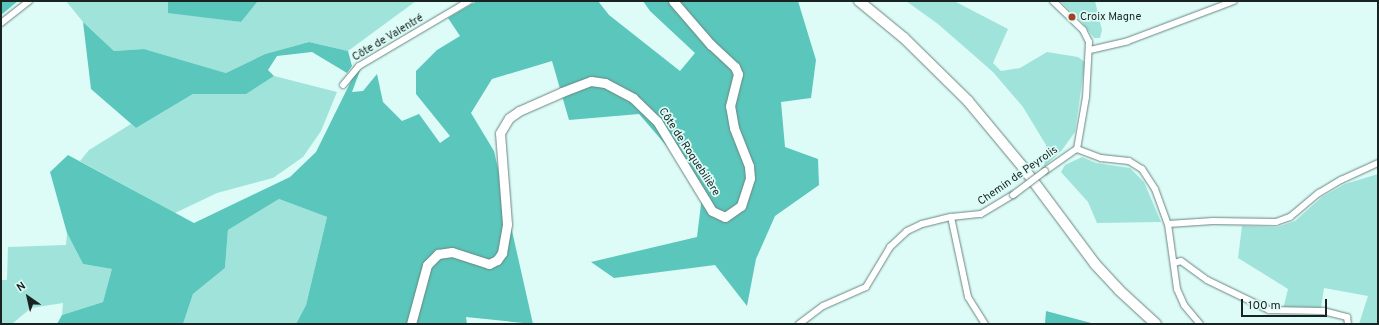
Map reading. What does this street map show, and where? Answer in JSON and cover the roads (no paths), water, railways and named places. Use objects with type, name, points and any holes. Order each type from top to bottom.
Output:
[{"type":"main road","points":[[859,1],[915,48],[968,101],[1022,166],[1096,264],[1119,290],[1156,324]]},
{"type":"street","points":[[1,23],[29,1]]},
{"type":"street","name":"Côte de Valentré","points":[[343,85],[359,66],[469,1]]},
{"type":"street","name":"Côte de Roquebilière","points":[[411,324],[427,265],[438,254],[452,252],[489,264],[497,260],[502,253],[507,224],[500,133],[509,118],[520,111],[562,92],[591,81],[605,83],[633,98],[657,121],[712,211],[725,217],[741,206],[750,178],[749,166],[734,128],[730,106],[738,74],[735,67],[711,45],[673,1]]},
{"type":"street","points":[[1053,1],[1083,30],[1090,50],[1083,122],[1077,149],[1101,158],[1129,161],[1142,169],[1155,189],[1168,224],[1176,289],[1184,305],[1200,324]]},
{"type":"street","points":[[1090,50],[1128,41],[1234,1]]},
{"type":"street","name":"Chemin de Peyrolis","points":[[799,324],[822,306],[866,287],[890,247],[907,231],[922,224],[950,217],[981,214],[1013,194],[1077,149]]},
{"type":"street","points":[[1168,224],[1213,221],[1276,222],[1290,217],[1319,193],[1341,180],[1378,163]]},
{"type":"street","points":[[950,217],[968,297],[985,324]]},
{"type":"street","points":[[1174,263],[1181,261],[1207,280],[1269,310],[1323,311],[1347,317],[1348,324]]},
{"type":"place","name":"Croix Magne","points":[[1072,17]]}]
